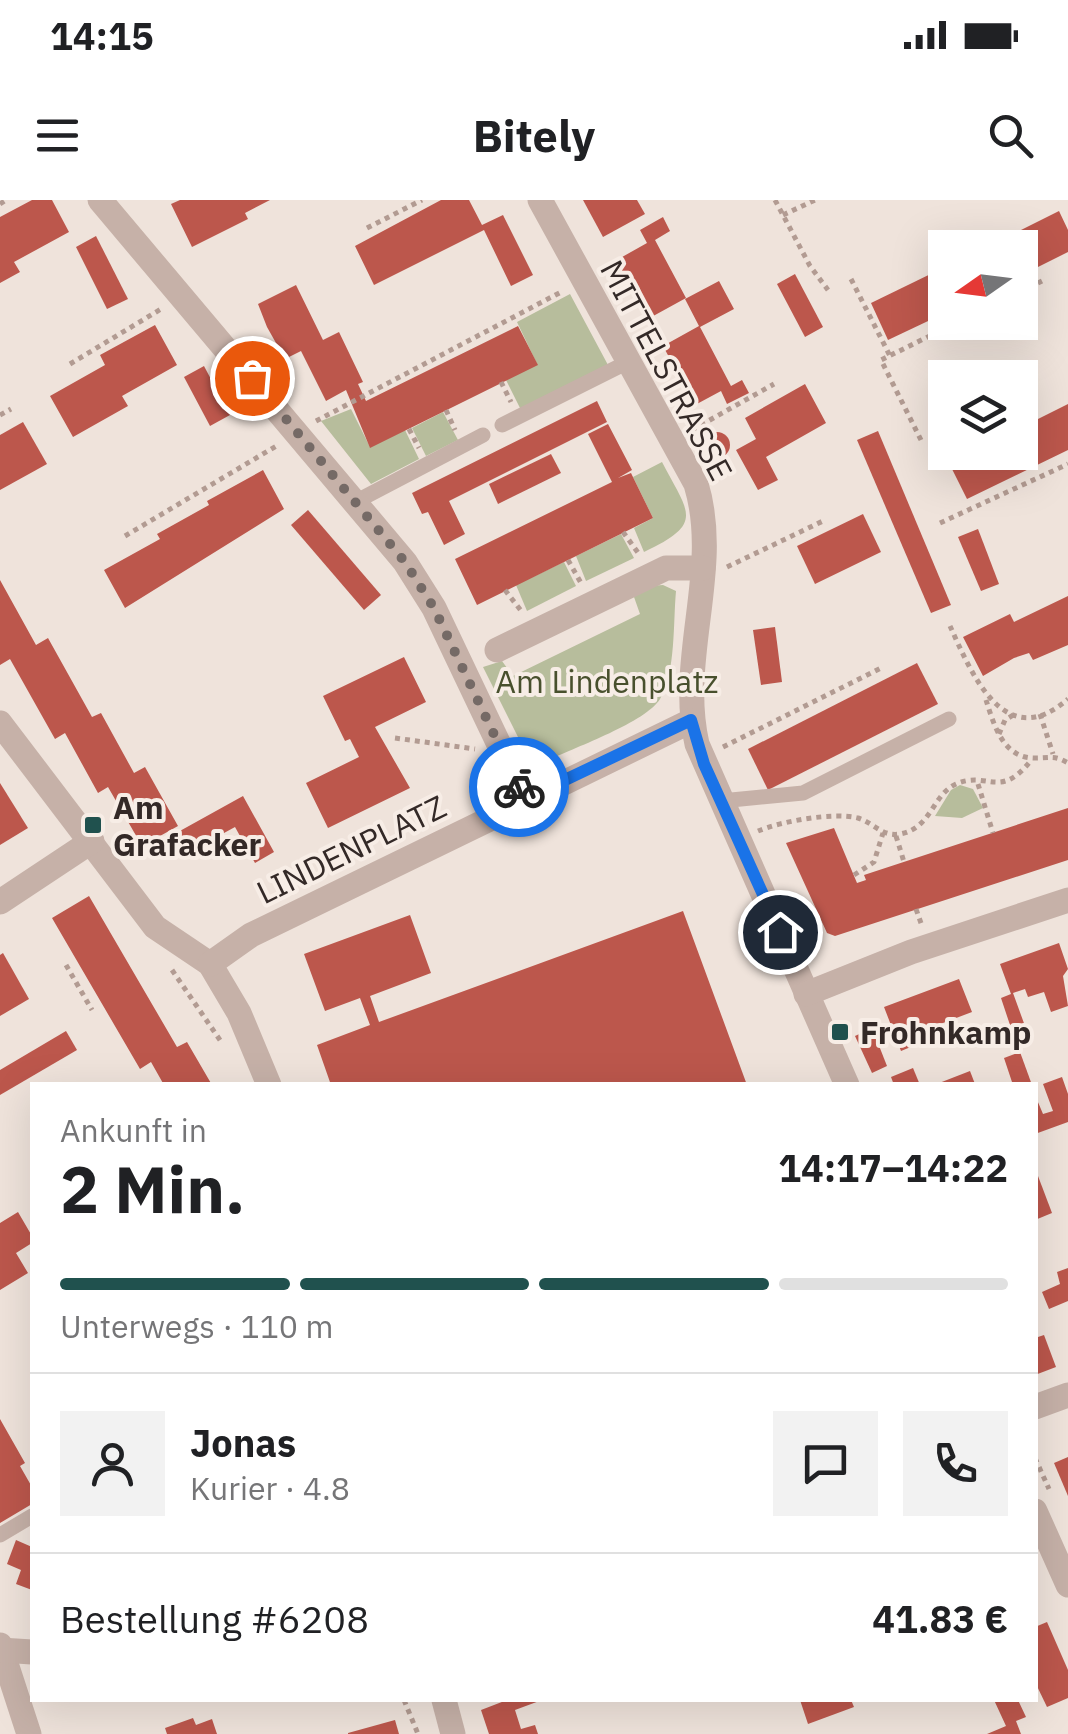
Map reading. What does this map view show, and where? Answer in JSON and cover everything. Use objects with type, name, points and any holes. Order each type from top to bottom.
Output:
[{"type":"street","points":[[100,200],[300,432],[405,562],[462,667],[525,799]]},
{"type":"street","name":"MITTELSTRASSE","points":[[540,200],[696,484],[714,568],[689,682],[691,720],[704,764],[847,1082]]},
{"type":"street","points":[[497,650],[666,568],[714,568]]},
{"type":"street","name":"LINDENPLATZ","points":[[210,964],[250,936],[691,720]]},
{"type":"street","points":[[0,723],[155,927],[210,964],[238,1012],[267,1082]]},
{"type":"street","points":[[0,902],[92,841]]},
{"type":"street","points":[[806,994],[911,952],[1068,900]]},
{"type":"street","points":[[1038,1406],[1068,1395]]},
{"type":"street","points":[[1038,1518],[1068,1584]]},
{"type":"street","points":[[29,1734],[0,1648],[30,1652]]},
{"type":"street","points":[[445,1702],[453,1734]]},
{"type":"lane","points":[[502,425],[628,362]]},
{"type":"lane","points":[[357,501],[483,435]]},
{"type":"lane","points":[[721,801],[803,793],[949,719]]},
{"type":"lane","points":[[0,1535],[30,1517]]},
{"type":"path","points":[[366,228],[422,200]]},
{"type":"path","points":[[776,200],[828,290]]},
{"type":"path","points":[[783,215],[815,200]]},
{"type":"path","points":[[851,278],[890,356]]},
{"type":"path","points":[[126,536],[343,403],[584,281]]},
{"type":"path","points":[[1038,284],[1042,282]]},
{"type":"path","points":[[70,364],[180,297]]},
{"type":"path","points":[[921,440],[881,360],[928,337]]},
{"type":"path","points":[[501,382],[506,391]]},
{"type":"path","points":[[672,441],[774,384]]},
{"type":"path","points":[[0,415],[11,409]]},
{"type":"path","points":[[446,410],[450,419]]},
{"type":"path","points":[[409,428],[414,438]]},
{"type":"path","points":[[940,523],[1068,464]]},
{"type":"path","points":[[714,568],[823,521]]},
{"type":"path","points":[[623,532],[643,560]]},
{"type":"path","points":[[568,560],[584,588]]},
{"type":"path","points":[[505,590],[525,616]]},
{"type":"path","points":[[950,626],[984,697],[998,738],[1032,759]]},
{"type":"path","points":[[704,764],[719,748],[883,667]]},
{"type":"path","points":[[984,697],[1015,714],[1040,714],[1068,699]]},
{"type":"path","points":[[998,738],[1005,720],[1015,714]]},
{"type":"path","points":[[1040,714],[1053,755]]},
{"type":"path","points":[[394,738],[502,753]]},
{"type":"path","points":[[739,840],[766,827],[842,817],[867,822],[883,833],[895,835],[925,823],[951,786],[1014,778],[1032,759],[1053,755],[1068,763]]},
{"type":"path","points":[[978,784],[993,832]]},
{"type":"path","points":[[854,875],[874,862],[883,833]]},
{"type":"path","points":[[895,835],[904,862]]},
{"type":"path","points":[[66,965],[92,1010]]},
{"type":"path","points":[[405,1702],[418,1734]]},
{"type":"green space","points":[[570,294],[608,365],[521,410],[506,380],[537,364],[517,322]]},
{"type":"green space","points":[[351,409],[370,447],[405,430],[419,459],[371,484],[321,421]]},
{"type":"green space","points":[[443,412],[458,440],[426,456],[412,428]]},
{"type":"green space","points":[[662,462],[686,516],[676,533],[644,552],[634,528],[653,518],[633,477]]},
{"type":"green space","points":[[621,534],[634,558],[586,581],[576,556]]},
{"type":"green space","points":[[564,562],[576,586],[527,611],[516,585]]},
{"type":"green space","name":"Am Lindenplatz","points":[[663,585],[676,591],[671,661],[660,699],[641,716],[610,733],[551,759],[534,759],[523,747],[483,667],[502,661],[513,676],[640,614],[634,597],[648,586]]},
{"type":"green space","points":[[960,785],[973,789],[983,808],[962,818],[935,816],[951,790]]},
{"type":"building","points":[[32,200],[52,200],[69,232],[14,262],[20,272],[0,283],[0,217]]},
{"type":"building","points":[[180,200],[270,200],[245,213],[248,219],[192,247],[171,204]]},
{"type":"building","points":[[441,200],[469,200],[482,225],[503,215],[533,275],[511,286],[484,230],[374,285],[355,246]]},
{"type":"building","points":[[583,200],[637,200],[645,214],[603,237]]},
{"type":"building","points":[[1059,211],[1068,230],[1068,252],[1038,267],[1038,230],[1021,230]]},
{"type":"building","points":[[663,217],[670,231],[655,240],[686,298],[646,320],[615,261],[647,243],[640,230]]},
{"type":"building","points":[[96,236],[128,299],[107,309],[76,247]]},
{"type":"building","points":[[795,274],[823,327],[805,337],[777,284]]},
{"type":"building","points":[[928,275],[928,321],[888,340],[871,303]]},
{"type":"building","points":[[719,281],[734,309],[700,327],[731,386],[742,380],[749,393],[727,404],[721,391],[695,405],[663,346],[699,326],[685,299]]},
{"type":"building","points":[[296,285],[323,340],[339,332],[363,382],[358,384],[366,401],[518,326],[538,365],[370,448],[346,390],[326,401],[301,351],[285,359],[267,327],[258,304]]},
{"type":"building","points":[[155,325],[177,365],[122,396],[128,406],[73,437],[50,396],[105,365],[100,355]]},
{"type":"building","points":[[204,366],[230,415],[210,426],[184,377]]},
{"type":"building","points":[[805,384],[826,423],[766,457],[778,480],[758,490],[736,450],[756,439],[745,418]]},
{"type":"building","points":[[597,401],[607,422],[449,501],[465,534],[444,545],[428,512],[422,514],[412,493]]},
{"type":"building","points":[[1068,404],[1068,450],[1038,465],[1038,419]]},
{"type":"building","points":[[23,422],[47,464],[0,490],[0,435]]},
{"type":"building","points":[[608,424],[632,470],[618,478],[631,473],[653,518],[477,605],[455,559],[612,482],[588,434]]},
{"type":"building","points":[[878,431],[951,605],[931,613],[857,440]]},
{"type":"building","points":[[717,432],[726,436],[730,445],[726,454],[717,458],[708,454],[704,445],[708,436]]},
{"type":"building","points":[[551,454],[561,473],[498,504],[489,484]]},
{"type":"building","points":[[263,470],[284,509],[125,608],[104,570],[160,539],[157,534],[209,505],[207,501]]},
{"type":"building","points":[[952,470],[1027,470],[967,499]]},
{"type":"building","points":[[308,510],[381,595],[364,610],[291,525]]},
{"type":"building","points":[[863,514],[881,552],[815,584],[797,546]]},
{"type":"building","points":[[978,529],[999,584],[981,591],[958,537]]},
{"type":"building","points":[[0,580],[36,645],[48,638],[92,717],[101,713],[134,773],[145,767],[178,826],[142,846],[108,787],[98,793],[65,733],[55,739],[10,659],[0,665]]},
{"type":"building","points":[[1068,596],[1068,645],[1033,660],[1029,653],[1014,658],[983,676],[963,637],[1010,614],[1014,622]]},
{"type":"building","points":[[775,627],[782,682],[761,685],[753,630]]},
{"type":"building","points":[[404,657],[426,702],[375,727],[410,788],[328,828],[306,783],[359,757],[350,739],[345,741],[323,696]]},
{"type":"building","points":[[917,663],[938,704],[768,790],[748,749]]},
{"type":"building","points":[[0,783],[28,828],[0,845]]},
{"type":"building","points":[[243,796],[274,852],[255,863],[235,827],[180,857],[169,837]]},
{"type":"building","points":[[1068,808],[1068,860],[835,936],[827,933],[786,843],[834,828],[857,883],[866,880],[864,875]]},
{"type":"building","points":[[89,896],[177,1047],[187,1042],[210,1082],[162,1082],[151,1062],[140,1069],[52,918]]},
{"type":"building","points":[[683,911],[746,1082],[330,1082],[317,1045],[370,1025],[360,998],[325,1011],[304,954],[410,915],[431,973],[370,996],[379,1022]]},
{"type":"building","points":[[1059,943],[1068,969],[1063,976],[1068,1006],[1051,1012],[1044,992],[1028,997],[1025,989],[1013,993],[1025,1026],[1012,1031],[1001,998],[1011,994],[1000,964]]},
{"type":"building","points":[[3,953],[29,999],[0,1016],[0,955]]},
{"type":"building","points":[[959,979],[972,1012],[914,1034],[918,1044],[901,1051],[884,1007]]},
{"type":"building","points":[[872,1028],[887,1066],[872,1073],[855,1036]]},
{"type":"building","points":[[66,1031],[77,1050],[0,1095],[0,1070]]},
{"type":"building","points":[[1020,1052],[1031,1082],[1012,1082],[1004,1058]]},
{"type":"building","points":[[913,1068],[919,1082],[893,1082],[891,1077]]},
{"type":"building","points":[[970,1071],[974,1082],[942,1082]]},
{"type":"building","points":[[1062,1077],[1068,1094],[1068,1122],[1038,1133],[1038,1102],[1043,1114],[1053,1111],[1043,1084]]},
{"type":"building","points":[[1038,1176],[1052,1213],[1038,1219]]},
{"type":"building","points":[[18,1212],[30,1233],[30,1244],[16,1253],[28,1273],[0,1290],[0,1223]]},
{"type":"building","points":[[1068,1268],[1068,1301],[1049,1309],[1042,1292],[1060,1284],[1057,1272]]},
{"type":"building","points":[[1044,1335],[1056,1367],[1038,1374],[1038,1337]]},
{"type":"building","points":[[0,1419],[25,1463],[20,1466],[30,1484],[30,1505],[0,1523]]},
{"type":"building","points":[[1068,1457],[1068,1496],[1054,1463]]},
{"type":"building","points":[[16,1540],[30,1546],[30,1589],[16,1584],[21,1570],[7,1564]]},
{"type":"building","points":[[1047,1622],[1068,1670],[1068,1698],[1047,1707],[1038,1688],[1038,1626]]},
{"type":"building","points":[[502,1702],[537,1702],[515,1710],[521,1729],[535,1725],[538,1734],[489,1734],[481,1710]]},
{"type":"building","points":[[801,1702],[852,1702],[854,1707],[808,1724]]},
{"type":"building","points":[[995,1702],[1019,1702],[1026,1717],[1016,1721],[1021,1734],[987,1734],[1006,1726]]},
{"type":"building","points":[[193,1718],[196,1725],[212,1719],[217,1734],[167,1734],[165,1728]]},
{"type":"building","points":[[395,1720],[399,1734],[348,1734],[348,1733]]},
{"type":"way so far","points":[[252,378],[405,562],[434,608],[519,787]]},
{"type":"place","name":"Am Grafacker","points":[[93,825]]},
{"type":"place","name":"Frohnkamp","points":[[840,1032]]},
{"type":"route","points":[[519,787],[525,799],[691,720],[704,764],[780,932]]}]
